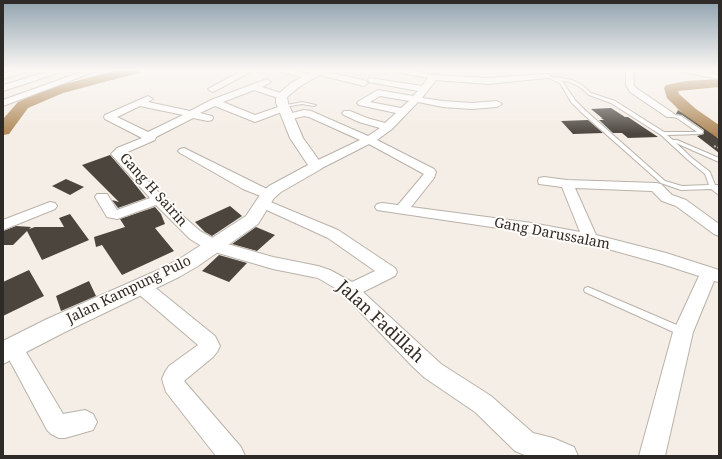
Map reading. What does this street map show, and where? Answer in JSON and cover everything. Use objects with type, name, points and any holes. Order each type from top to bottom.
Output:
[{"type":"street","points":[[3,103],[33,91]]},
{"type":"street","points":[[149,136],[177,123],[205,106],[242,91]]},
{"type":"street","points":[[261,91],[284,107],[308,113],[369,140],[430,172],[430,175],[401,210]]},
{"type":"street","points":[[287,91],[284,107],[297,138],[316,166],[369,140],[388,127],[422,91]]},
{"type":"street","points":[[635,91],[670,116]]},
{"type":"street","points":[[403,111],[362,102],[378,93],[414,100],[472,106],[498,104]]},
{"type":"street","name":"Gang H Sairin","points":[[191,114],[144,101],[109,117],[151,138],[121,150],[117,154],[160,199],[170,212],[195,235],[214,246]]},
{"type":"street","points":[[214,102],[255,119],[284,107]]},
{"type":"street","points":[[347,113],[363,120],[388,127]]},
{"type":"street","points":[[191,114],[208,118]]},
{"type":"street","points":[[184,151],[248,186],[266,199],[333,234],[388,272],[350,290]]},
{"type":"street","name":"Jalan Kampung Pulo","points":[[8,351],[172,272],[252,220],[266,199],[284,183],[310,171],[316,166]]},
{"type":"street","points":[[544,181],[567,184],[656,188],[667,198],[681,203],[719,231]]},
{"type":"street","points":[[567,184],[590,239]]},
{"type":"street","points":[[102,197],[112,214],[117,215],[160,199]]},
{"type":"street","points":[[3,225],[50,206]]},
{"type":"street","name":"Gang Darussalam","points":[[382,208],[532,228],[590,239],[633,249],[714,274]]},
{"type":"street","name":"Jalan Fadillah","points":[[214,246],[273,263],[324,274],[350,290],[371,313],[420,360],[483,404],[524,442],[533,446],[553,450],[565,456]]},
{"type":"street","points":[[652,456],[684,332],[714,274]]},
{"type":"street","points":[[141,286],[208,342],[210,346],[206,351],[177,373],[173,379],[174,385],[232,456]]},
{"type":"street","points":[[8,351],[59,426],[85,422]]},
{"type":"lane","points":[[567,91],[573,101],[584,112],[663,182],[681,188],[719,187]]},
{"type":"lane","points":[[587,91],[590,94],[613,102],[665,136],[719,160]]},
{"type":"lane","points":[[284,107],[302,103],[314,105]]},
{"type":"lane","points":[[665,136],[701,133],[698,129],[679,116],[670,116]]},
{"type":"lane","points":[[665,136],[708,173],[712,187],[719,193]]},
{"type":"lane","points":[[588,290],[684,332]]},
{"type":"path","points":[[714,146],[719,148]]},
{"type":"building","points":[[611,108],[625,117],[628,117],[658,137],[628,138],[622,133],[613,133],[599,120],[604,120],[591,109]]},
{"type":"building","points":[[678,110],[719,139],[719,153],[697,136],[704,134],[704,130],[682,115],[676,114]]},
{"type":"building","points":[[588,120],[603,133],[573,134],[561,121]]},
{"type":"building","points":[[110,155],[146,198],[118,208],[112,200],[119,202],[82,165]]},
{"type":"building","points":[[66,179],[84,187],[70,195],[52,186]]},
{"type":"building","points":[[230,206],[242,216],[212,236],[205,232],[195,222]]},
{"type":"building","points":[[155,207],[161,214],[165,224],[155,228],[174,251],[122,275],[102,245],[96,247],[94,237],[125,227],[120,219]]},
{"type":"building","points":[[70,214],[89,240],[42,260],[27,231],[13,245],[3,245],[3,231],[16,226],[31,227],[29,229],[35,227],[64,227],[59,218]]},
{"type":"building","points":[[256,227],[275,235],[257,251],[232,244]]},
{"type":"building","points":[[219,255],[247,263],[229,282],[202,271]]},
{"type":"building","points":[[29,270],[44,296],[3,316],[3,282]]},
{"type":"building","points":[[89,281],[96,296],[61,311],[56,296]]},
{"type":"waterway","points":[[3,130],[23,105],[55,91]]},
{"type":"waterway","points":[[671,91],[672,95],[690,112],[719,133]]}]
